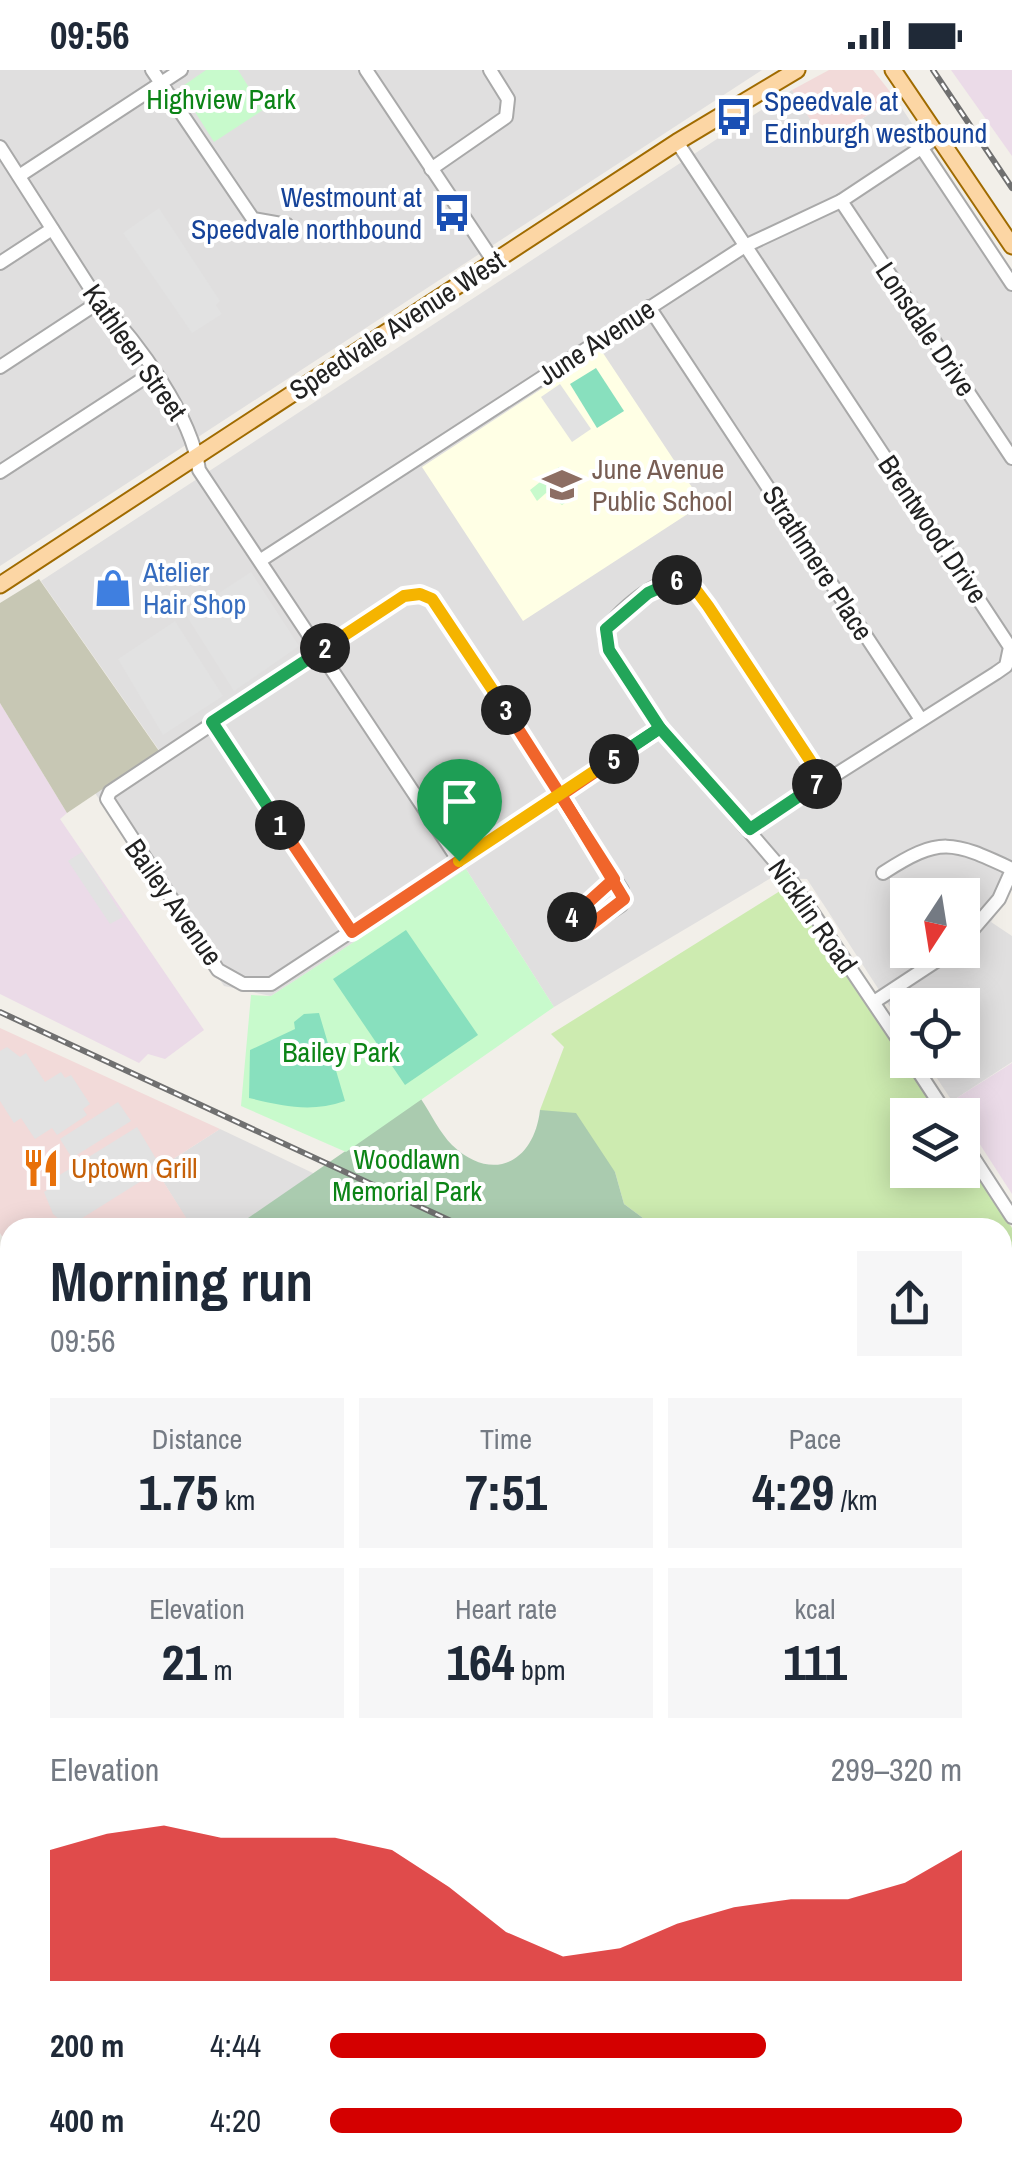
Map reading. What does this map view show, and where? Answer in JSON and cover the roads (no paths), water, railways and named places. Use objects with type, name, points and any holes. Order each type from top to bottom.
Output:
[{"type":"main road","name":"Speedvale Avenue West","points":[[0,585],[677,142],[797,70]]},
{"type":"main road","points":[[893,70],[1012,246]]},
{"type":"street","points":[[152,70],[252,219],[274,226],[287,225]]},
{"type":"street","points":[[19,176],[180,70]]},
{"type":"street","points":[[366,70],[494,262]]},
{"type":"street","points":[[431,170],[506,117],[508,99],[490,70]]},
{"type":"street","name":"June Avenue","points":[[260,560],[746,246],[840,201],[939,136]]},
{"type":"street","name":"Brentwood Drive","points":[[677,142],[1010,647],[1006,666],[750,829]]},
{"type":"street","name":"Kathleen Street","points":[[0,147],[99,302],[120,324],[193,436],[198,468],[459,861]]},
{"type":"street","points":[[922,148],[1012,284]]},
{"type":"street","name":"Lonsdale Drive","points":[[840,201],[1012,458]]},
{"type":"street","points":[[0,263],[52,228]]},
{"type":"street","points":[[0,367],[99,302]]},
{"type":"street","name":"Strathmere Place","points":[[649,307],[920,718]]},
{"type":"street","points":[[0,472],[152,373]]},
{"type":"street","name":"Nicklin Road","points":[[823,780],[696,590],[676,580],[648,593],[610,622],[604,636],[660,728],[750,829],[890,1027]]},
{"type":"street","points":[[352,932],[212,722],[404,596],[420,594],[432,599],[614,879]]},
{"type":"street","name":"Bailey Avenue","points":[[212,722],[110,792],[107,799],[218,970],[234,980],[270,984],[660,728]]},
{"type":"street","points":[[882,873],[922,848],[949,843],[1012,869],[999,899],[980,921]]},
{"type":"street","points":[[874,1002],[926,968]]},
{"type":"street","points":[[980,1168],[1012,1217]]},
{"type":"railway","points":[[933,70],[1012,188]]},
{"type":"railway","points":[[0,1012],[444,1218]]},
{"type":"place","name":"Speedvale at Edinburgh westbound","points":[[734,117]]},
{"type":"place","name":"Westmount at Speedvale northbound","points":[[452,213]]},
{"type":"place","name":"June Avenue Public School","points":[[562,485]]},
{"type":"place","name":"Atelier Hair Shop","points":[[113,588]]},
{"type":"place","name":"Uptown Grill","points":[[41,1168]]},
{"type":"park label","name":"Highview Park","points":[[221,99]]},
{"type":"park label","name":"Bailey Park","points":[[341,1052]]},
{"type":"park label","name":"Woodlawn Memorial Park","points":[[407,1175]]}]
